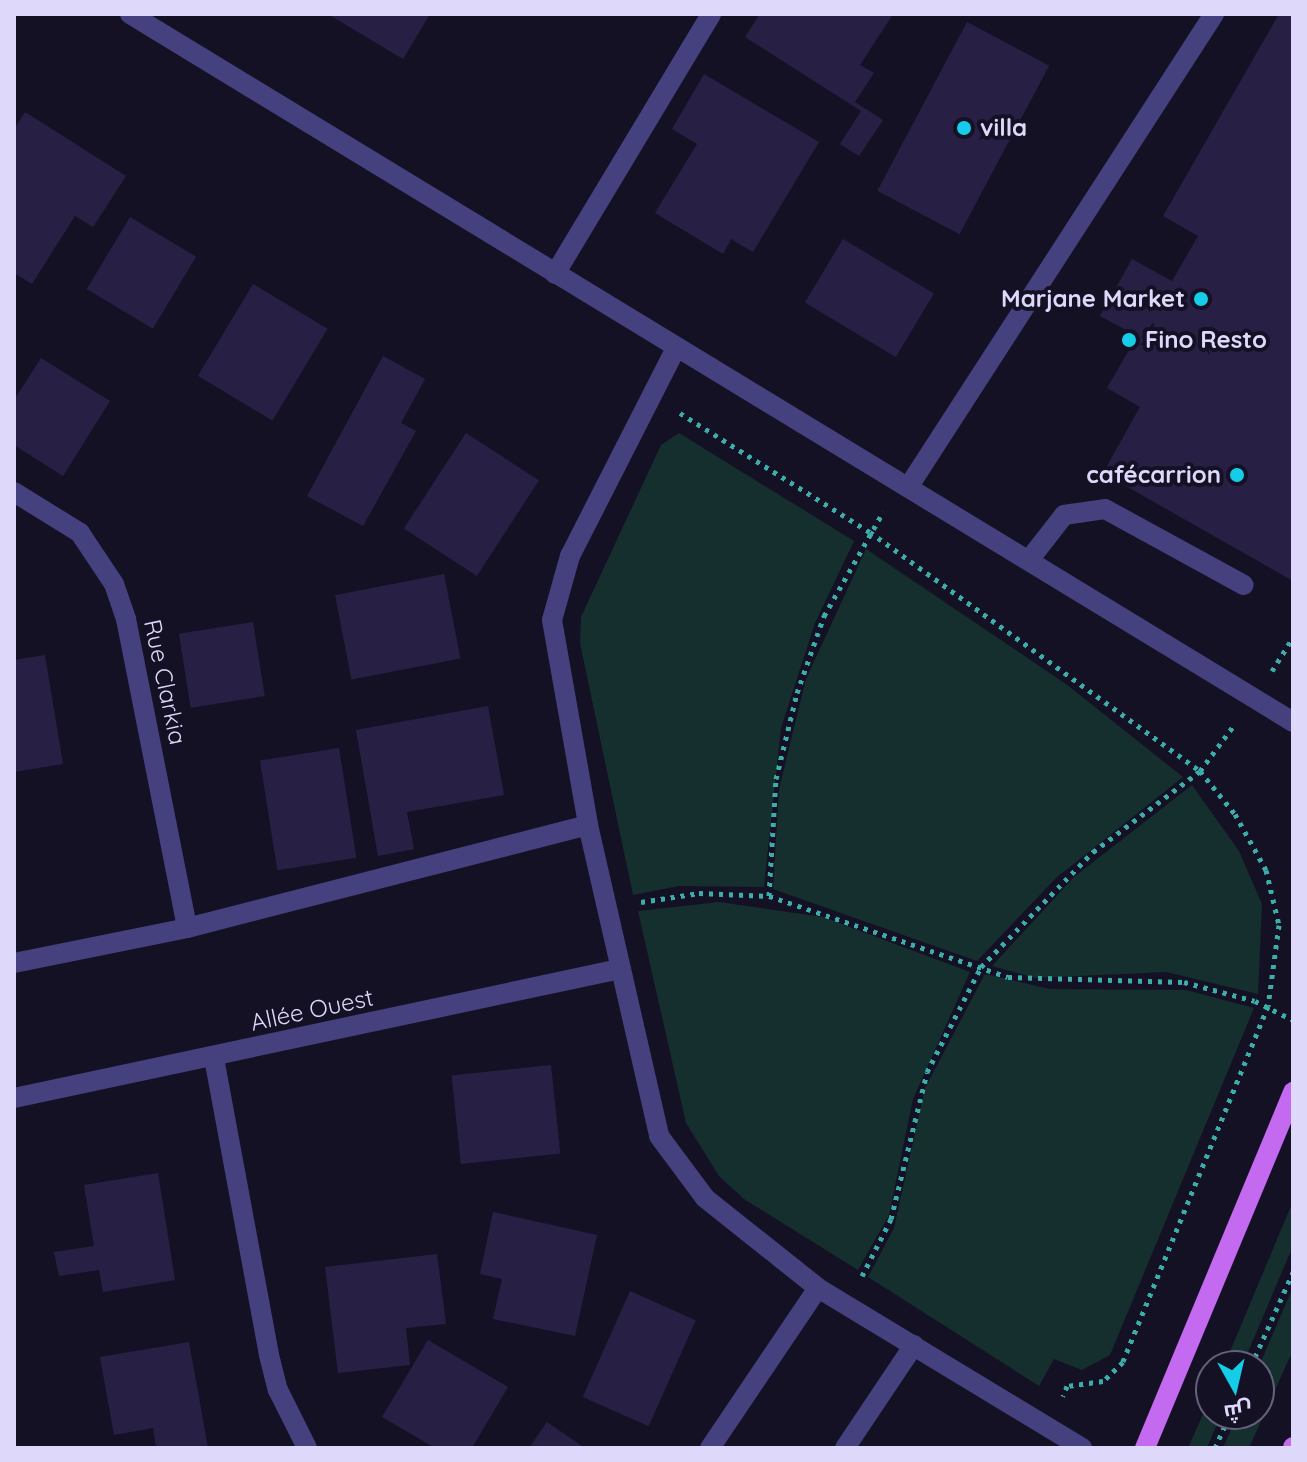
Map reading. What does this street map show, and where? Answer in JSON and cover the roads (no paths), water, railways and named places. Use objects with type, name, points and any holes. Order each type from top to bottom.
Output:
[{"type":"main road","points":[[1145,1448],[1293,1092]]},
{"type":"street","points":[[130,14],[675,350],[905,484],[1293,722]]},
{"type":"street","points":[[555,274],[711,14]]},
{"type":"street","points":[[905,484],[1214,14]]},
{"type":"street","points":[[675,350],[570,556],[552,620],[588,825],[646,1099],[679,1169],[705,1198],[818,1288],[1082,1448]]},
{"type":"street","name":"Rue Clarkia","points":[[14,492],[80,533],[114,584],[126,619],[187,928]]},
{"type":"street","points":[[1029,560],[1064,515],[1105,509],[1244,585]]},
{"type":"street","points":[[14,963],[187,928],[588,825]]},
{"type":"street","name":"Allée Ouest","points":[[14,1098],[214,1058],[620,969]]},
{"type":"street","points":[[214,1058],[269,1355],[278,1390],[307,1448]]},
{"type":"street","points":[[710,1448],[818,1288]]},
{"type":"street","points":[[845,1448],[914,1345]]},
{"type":"place","name":"villa","points":[[964,128]]},
{"type":"place","name":"Marjane Market","points":[[1201,299]]},
{"type":"place","name":"Fino Resto","points":[[1129,340]]},
{"type":"place","name":"cafécarrion","points":[[1237,475]]}]
